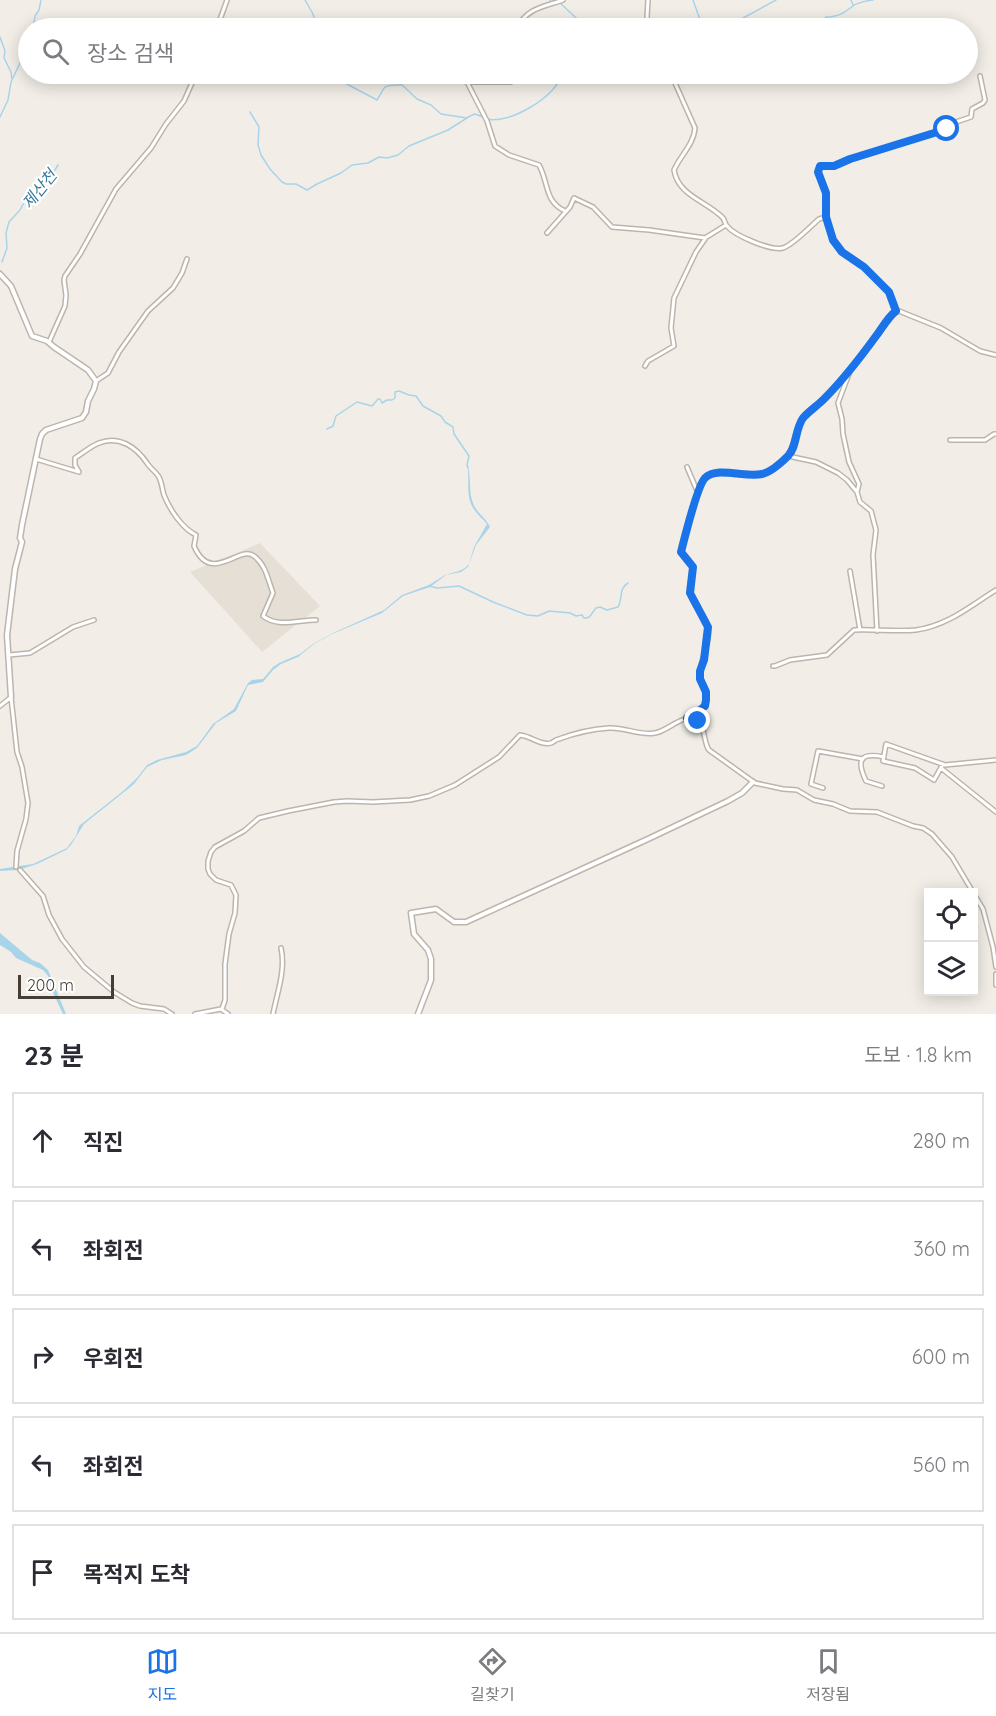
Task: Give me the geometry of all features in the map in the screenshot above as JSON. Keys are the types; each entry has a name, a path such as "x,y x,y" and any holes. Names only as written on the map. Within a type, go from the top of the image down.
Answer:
{"street":[{"path":"221,18 227,0"},
{"path":"524,18 534,10 563,0"},
{"path":"647,18 648,0"},
{"path":"896,311 889,292 864,267 846,255 830,235 826,217 826,197 818,172 819,167 838,165 850,159 943,130 971,117 972,109 985,100 980,76"},
{"path":"49,342 65,306 64,276 80,254 116,189 151,148 184,101 192,84"},
{"path":"468,84 487,121 495,146 509,156 540,165 551,199 565,211"},
{"path":"676,84 695,130 691,142 675,167 675,174 682,189 723,218 726,225 741,236 776,249 786,247 819,219 826,217"},
{"path":"547,233 570,207 574,198 593,207 612,227 705,238"},
{"path":"645,366 648,361 674,346 671,328 674,298 705,238 726,225"},
{"path":"16,867 17,851 28,803 17,752 7,635 15,569 22,542 20,538 22,525 40,439 44,432 83,417 96,381 108,373 114,360 148,311 174,288 187,259"},
{"path":"0,274 11,286 30,333 36,338 49,342 88,370 96,381"},
{"path":"896,311 941,328 980,351 996,355"},
{"path":"222,1009 225,1000 225,964 229,934 235,913 236,895 231,885 216,880 210,874 208,861 214,847 244,831 259,818 334,802 410,800 429,796 455,785 499,757 520,735 550,743 588,731 610,728 651,734 660,732 687,718 705,706 706,692 700,679 700,671 704,660 708,627 690,593 693,567 681,552 700,485 712,473 763,474 778,465 792,450 802,419 850,371 886,321 896,311"},
{"path":"850,371 838,403 849,462 859,484 857,492"},
{"path":"950,440 985,440 996,434"},
{"path":"36,459 80,472 75,465 75,458 95,444 110,440 131,446 140,452 157,474 164,494 175,514 196,535 194,546 203,560 213,563 224,562 248,553 254,555 260,562 273,592 262,616 272,622 283,623 316,620"},
{"path":"788,456 812,461 833,470 847,480 857,492 860,502 871,511 876,530 873,555 877,631"},
{"path":"687,467 698,493"},
{"path":"850,571 860,630"},
{"path":"773,666 790,660 827,655 851,633 860,630 914,630 931,627 958,615 996,590"},
{"path":"9,656 30,653 73,627 94,620"},
{"path":"0,706 11,697"},
{"path":"687,718 700,723 705,744 709,750 753,782 797,790 814,800 850,810 877,812 923,828 932,834 952,857 983,909 996,967"},
{"path":"942,766 934,780 915,768 883,760 886,744 942,766 996,812"},
{"path":"824,788 811,784 818,751 863,759"},
{"path":"882,786 866,781 861,767 863,759 869,754 884,757"},
{"path":"942,766 996,760"},
{"path":"418,1014 431,980 431,959 428,950 414,934 411,927 411,913 436,909 454,922 466,922 648,840 740,795 753,782"},
{"path":"20,870 43,896 49,915 62,939 84,967 114,992 132,1003 164,1009 172,1014"},
{"path":"273,1014 282,976 281,948"},
{"path":"996,974 996,985"},
{"path":"195,1014 222,1009"},
{"path":"222,1009 228,1014"}],"shaded area":[{"path":"260,543 320,606 262,652 190,572"}],"water":[{"path":"467,464 473,503 490,527 476,545 468,567 461,572 446,575 430,587 403,596 382,613 332,634 314,644 298,657 281,664 263,682 248,685 236,711 216,723 197,748 186,755 162,760 147,767 134,784 84,824 71,845 66,850 37,864 18,870 0,871 0,869 33,864 67,848 76,836 79,826 122,792 147,765 197,746 213,724 234,709 248,683 252,680 263,679 279,663 300,654 313,644 333,633 384,610 402,595 429,585 445,575 465,568 469,564 474,547 487,524 471,504"},
{"path":"0,933 32,960 48,970 66,1014 63,1014 54,995 48,976 43,970 16,958 0,945"}],"waterway":[{"path":"35,18 41,0"},
{"path":"305,0 314,18"},
{"path":"693,0 699,18"},
{"path":"743,18 776,0"},
{"path":"851,0 853,5"},
{"path":"825,18 844,13 857,4 873,0"},
{"path":"554,4 560,3 576,18"},
{"path":"0,37 5,51 4,58 12,79"},
{"path":"0,117 18,67"},
{"path":"347,84 377,100 385,87 401,85"},
{"path":"401,84 417,99 431,105 441,114 467,118"},
{"path":"487,119 507,118 531,107 556,84"},
{"path":"250,112 259,127 258,145 261,155 270,169 282,182 296,184 307,190 352,165 368,163 379,157 387,158 398,155 409,146 448,130 470,116 475,114 483,117"},
{"name":"제산천","path":"2,262 7,248 6,233 9,222 26,199 37,191 58,165"},
{"path":"327,429 333,426 336,416 357,402 372,406 378,399 382,403 392,400 395,398 395,392 399,391 416,396 423,406 441,416 453,427 454,434 469,456 468,468"},
{"path":"429,586 437,588 459,586 527,615 538,616 549,611 582,615 586,618 596,608 607,610 618,607 623,588 628,583"}],"route":[{"path":"698,721 687,718 705,706 706,692 700,679 700,671 704,660 708,627 690,593 693,567 681,552 700,485 712,473 756,475 766,473 778,465 791,452 802,419 850,371 886,321 896,311 889,292 864,267 842,252 830,235 826,217 826,193 818,172 819,168 841,164 850,159 947,129"}]}
